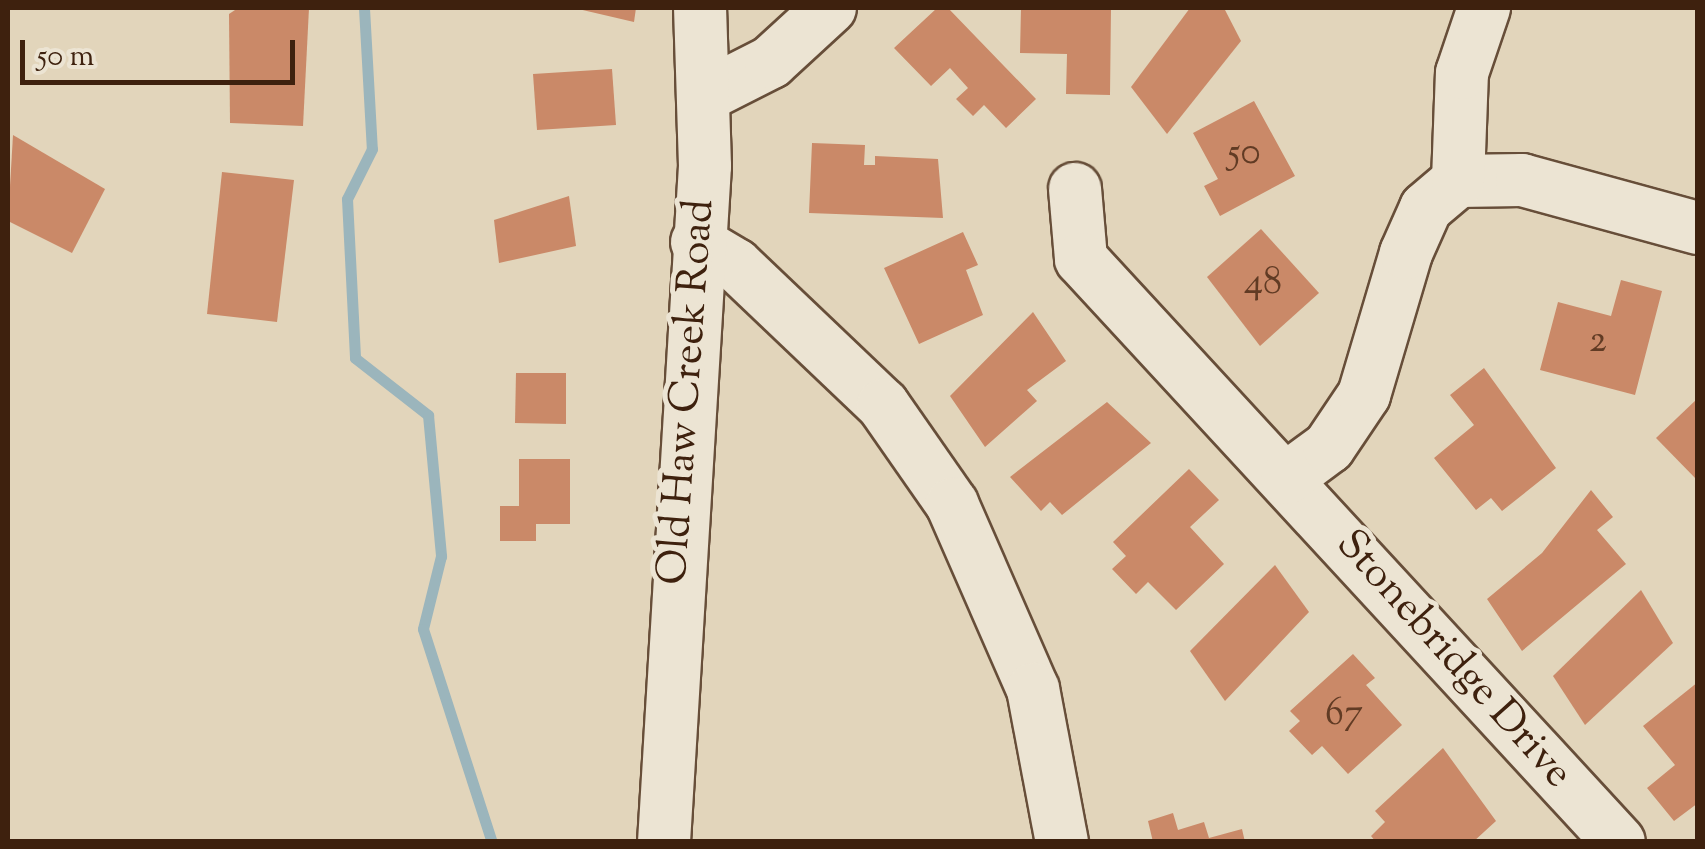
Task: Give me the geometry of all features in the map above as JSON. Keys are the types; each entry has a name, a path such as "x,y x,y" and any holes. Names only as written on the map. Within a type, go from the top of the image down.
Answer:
{"street":[{"name":"Old Haw Creek Road","path":"664,842 706,96 700,8"},
{"path":"706,96 770,62 830,8"},
{"path":"1458,180 1462,72 1484,8"},
{"path":"1287,478 1329,447 1364,395 1406,253 1426,208 1458,180 1522,180 1698,228"},
{"name":"Stonebridge Drive","path":"1076,188 1081,260 1287,478 1619,842"},
{"path":"697,242 736,265 883,406 942,487 1026,670 1062,842"}],"building":[{"path":"238,8 309,8 303,126 230,123 229,14"},
{"path":"574,8 636,8 634,22"},
{"path":"937,8 948,8 1036,99 1006,128 984,105 973,116 956,99 968,88 950,68 931,86 894,48"},
{"path":"1021,8 1111,8 1110,95 1066,94 1067,54 1020,53"},
{"path":"1190,8 1224,8 1241,41 1167,134 1131,87"},
{"path":"612,69 616,125 537,130 533,74"},
{"path":"1254,101 1295,176 1220,216 1204,186 1218,179 1193,133"},
{"path":"13,135 105,189 72,253 8,221"},
{"path":"812,143 865,145 864,165 875,165 875,156 938,159 943,218 809,213"},
{"path":"222,172 294,180 277,322 207,314"},
{"path":"569,196 576,246 499,263 494,220"},
{"path":"1261,229 1319,293 1260,346 1207,277"},
{"path":"963,232 978,265 966,270 983,315 919,344 884,268"},
{"path":"1621,280 1662,291 1635,395 1540,370 1558,302 1611,316"},
{"path":"1033,312 1066,361 1027,390 1037,401 985,447 950,396"},
{"path":"1484,368 1556,468 1502,511 1491,498 1476,510 1434,458 1474,425 1450,395"},
{"path":"516,373 566,373 566,424 515,423"},
{"path":"1698,398 1698,481 1656,438"},
{"path":"1107,402 1151,443 1062,515 1050,502 1041,511 1010,477"},
{"path":"519,459 570,459 570,524 536,524 536,541 500,541 500,506 519,506"},
{"path":"1189,469 1219,500 1190,527 1224,564 1176,610 1148,582 1136,594 1112,569 1126,556 1113,542"},
{"path":"1591,490 1613,517 1597,530 1626,564 1522,651 1487,599 1542,553"},
{"path":"1275,565 1309,612 1225,701 1190,651"},
{"path":"1641,590 1673,643 1585,725 1553,676"},
{"path":"1353,654 1375,678 1366,685 1402,725 1348,774 1322,746 1312,755 1289,731 1300,721 1290,711"},
{"path":"1698,682 1698,803 1674,821 1647,788 1675,765 1643,726"},
{"path":"1443,748 1496,821 1473,842 1376,842 1371,836 1385,822 1375,811"},
{"path":"1173,813 1178,830 1204,822 1209,838 1242,829 1245,842 1153,842 1148,821"}],"waterway":[{"path":"364,8 372,149 347,199 355,358 428,415 441,556 423,629 492,842"}]}
